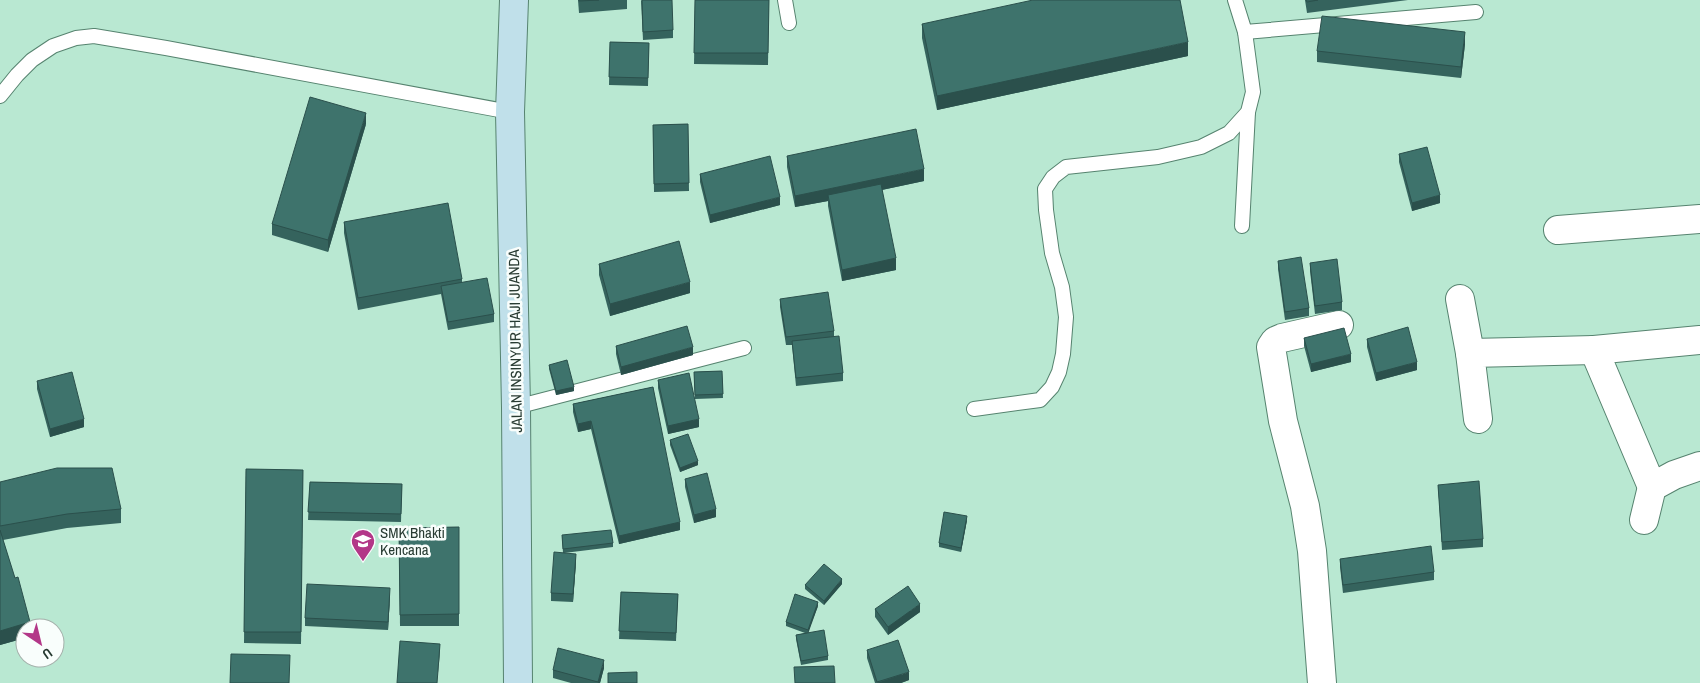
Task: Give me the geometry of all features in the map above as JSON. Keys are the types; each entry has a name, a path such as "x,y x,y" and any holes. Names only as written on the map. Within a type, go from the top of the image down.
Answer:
{"main road":[{"name":"JALAN INSINYUR HAJI JUANDA","path":"514,0 510,112 516,407 518,683"}],"street":[{"path":"1558,230 1700,218"},
{"path":"1460,299 1470,353 1478,419"},
{"path":"1322,683 1313,560 1306,506 1283,422 1271,347 1275,341 1282,338 1339,325"},
{"path":"1470,353 1594,350 1700,340"},
{"path":"1594,350 1652,487 1644,520"},
{"path":"1652,487 1674,475 1700,466"}],"lane":[{"path":"785,0 789,23"},
{"path":"1236,0 1245,32 1253,92 1248,112 1242,226"},
{"path":"1245,32 1476,12"},
{"path":"0,96 16,75 32,60 53,46 76,38 94,36 510,112"},
{"path":"974,409 1040,400 1052,387 1059,372 1063,354 1066,317 1062,287 1052,253 1046,210 1045,189 1053,177 1066,167 1158,157 1200,147 1229,133 1248,112"},
{"path":"516,407 744,348"}],"building":[{"path":"642,0 672,0 673,30 643,32"},
{"path":"695,0 769,0 768,53 694,53"},
{"path":"1033,0 1180,0 1188,42 937,96 922,24"},
{"path":"1322,16 1465,32 1461,67 1317,51"},
{"path":"610,42 649,43 648,78 609,77"},
{"path":"310,97 366,113 328,240 272,224"},
{"path":"688,124 689,183 654,184 653,125"},
{"path":"916,129 924,169 795,196 787,156"},
{"path":"1427,147 1440,195 1412,203 1399,154"},
{"path":"770,156 780,197 710,215 700,174"},
{"path":"881,184 896,258 842,270 828,195"},
{"path":"448,203 462,279 358,298 344,222"},
{"path":"679,241 690,282 610,304 599,264"},
{"path":"1301,257 1309,308 1285,312 1278,261"},
{"path":"1337,259 1342,302 1315,306 1310,263"},
{"path":"487,278 494,314 448,322 441,286"},
{"path":"828,292 834,331 786,337 780,299"},
{"path":"687,326 693,347 621,367 616,346"},
{"path":"1408,327 1417,362 1376,373 1367,339"},
{"path":"1344,328 1351,354 1311,364 1304,338"},
{"path":"839,336 843,373 796,378 792,341"},
{"path":"567,360 574,387 556,391 549,365"},
{"path":"722,371 723,394 695,395 694,372"},
{"path":"72,372 84,419 50,429 37,381"},
{"path":"689,373 699,419 668,426 658,380"},
{"path":"653,387 680,522 619,536 591,421 578,424 573,404"},
{"path":"688,434 698,461 680,468 670,440"},
{"path":"57,468 112,468 121,509 67,514 0,526 0,482"},
{"path":"246,469 303,470 301,632 244,632"},
{"path":"707,473 716,509 694,515 685,479"},
{"path":"1479,481 1483,539 1442,542 1438,485"},
{"path":"310,482 402,484 401,514 308,512"},
{"path":"944,512 967,516 961,548 939,543"},
{"path":"459,527 459,614 400,615 399,528"},
{"path":"0,530 15,578 18,577 29,618 15,618 15,626 0,631"},
{"path":"611,530 613,543 563,549 562,535"},
{"path":"1431,546 1434,572 1343,585 1340,559"},
{"path":"554,552 576,554 573,594 551,593"},
{"path":"824,564 842,579 824,601 805,585"},
{"path":"307,584 390,588 388,622 305,618"},
{"path":"908,586 920,604 888,627 875,609"},
{"path":"621,592 678,594 676,633 619,631"},
{"path":"795,594 818,602 808,630 786,622"},
{"path":"824,630 828,656 801,661 796,635"},
{"path":"898,640 909,672 877,682 867,650"},
{"path":"400,641 440,644 437,683 397,683"},
{"path":"558,648 604,660 598,682 553,670"},
{"path":"231,654 290,655 289,683 230,683"},
{"path":"834,666 835,683 795,683 794,667"},
{"path":"637,672 637,683 608,683 608,673"}],"place":[{"name":"SMK Bhakti Kencana","path":"363,562"}]}
